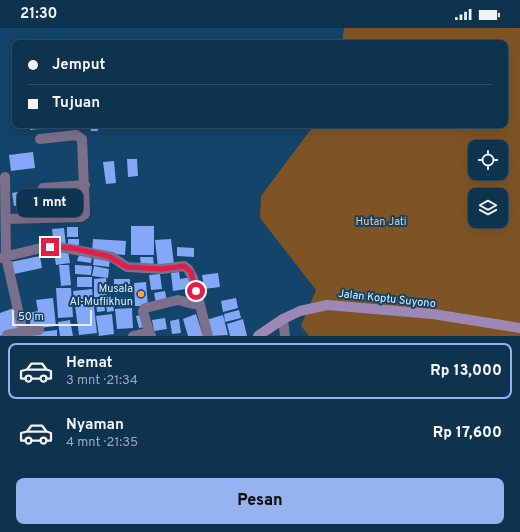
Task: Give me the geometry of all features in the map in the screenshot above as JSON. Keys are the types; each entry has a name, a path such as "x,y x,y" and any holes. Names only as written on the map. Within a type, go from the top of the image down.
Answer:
{"main road":[{"name":"Jalan Koptu Suyono","path":"258,336 283,319 313,307 342,305 433,314 520,328"}],"street":[{"path":"6,219 83,216 86,212 82,142 80,137 76,135 40,139"},
{"path":"5,177 6,219 3,257 23,332"},
{"path":"43,188 85,185"},
{"path":"3,257 41,248 60,247 112,256 127,267 162,269 184,266 188,269 193,278 208,336"},
{"path":"134,336 150,334 143,311 145,308 178,300 199,304"},
{"path":"283,319 285,336"},
{"path":"7,335 39,330"}],"green space":[{"name":"Hutan Jati","path":"344,28 520,28 520,336 309,336 301,326 316,290 260,218 261,196 312,128 508,128 508,40 342,40"}],"building":[{"path":"30,128 48,128 30,130"},
{"path":"90,128 98,128 98,131 91,131"},
{"path":"33,152 35,168 11,171 9,155"},
{"path":"127,159 137,159 138,176 128,177"},
{"path":"114,161 116,183 106,184 103,162"},
{"path":"38,188 41,201 14,206 12,193"},
{"path":"64,189 67,208 57,210 54,191"},
{"path":"131,226 154,226 154,255 131,255"},
{"path":"67,227 78,227 78,237 67,237"},
{"path":"64,228 66,246 54,247 52,229"},
{"path":"68,239 79,239 79,245 68,245"},
{"path":"93,239 126,241 125,255 92,252"},
{"path":"171,239 174,265 158,267 155,240"},
{"path":"177,247 194,248 194,257 177,256"},
{"path":"68,251 70,263 56,265 54,253"},
{"path":"79,255 92,257 91,263 77,261"},
{"path":"40,256 42,268 14,274 11,262"},
{"path":"94,257 110,259 109,267 93,265"},
{"path":"140,257 153,257 154,266 141,266"},
{"path":"59,265 69,265 71,285 61,286"},
{"path":"75,265 92,266 91,275 75,274"},
{"path":"94,266 109,269 108,278 92,276"},
{"path":"179,272 180,279 191,277 192,288 173,291 171,273"},
{"path":"218,273 220,287 204,289 202,275"},
{"path":"160,274 162,289 151,290 149,275"},
{"path":"77,277 92,277 92,287 77,287"},
{"path":"106,278 107,289 95,290 107,290 106,298 94,298 94,279"},
{"path":"114,279 130,279 130,289 114,288"},
{"name":"Musala Al-Muflikhun","path":"146,282 148,306 135,306 134,283"},
{"path":"56,288 71,288 73,317 58,318"},
{"path":"92,289 97,333 79,335 73,291"},
{"path":"165,291 167,301 156,303 154,293"},
{"path":"129,297 130,306 115,307 114,298"},
{"path":"53,298 56,326 31,329 29,313 38,311 36,300"},
{"path":"236,298 238,308 223,312 221,301"},
{"path":"104,300 105,311 97,312 96,301"},
{"path":"106,302 113,302 114,311 107,312"},
{"path":"14,308 19,329 0,336 0,313"},
{"path":"132,308 133,328 117,329 115,309"},
{"path":"239,310 241,318 225,322 224,314"},
{"path":"112,314 114,334 99,336 96,316"},
{"path":"143,314 145,327 139,328 136,316"},
{"path":"196,314 203,336 188,336 183,319"},
{"path":"223,315 228,335 210,336 206,320"},
{"path":"165,318 167,329 154,331 152,320"},
{"path":"179,319 181,333 172,334 170,321"},
{"path":"243,319 247,336 230,336 227,324"},
{"path":"70,320 73,336 60,336 58,322"},
{"path":"57,330 57,336 32,336 31,333"}],"place":[{"name":"Musala Al-Muflikhun","path":"141,294"}],"route":[{"path":"50,247 72,248 90,253 112,256 123,266 127,267 162,269 184,266 191,272 196,291"}]}
